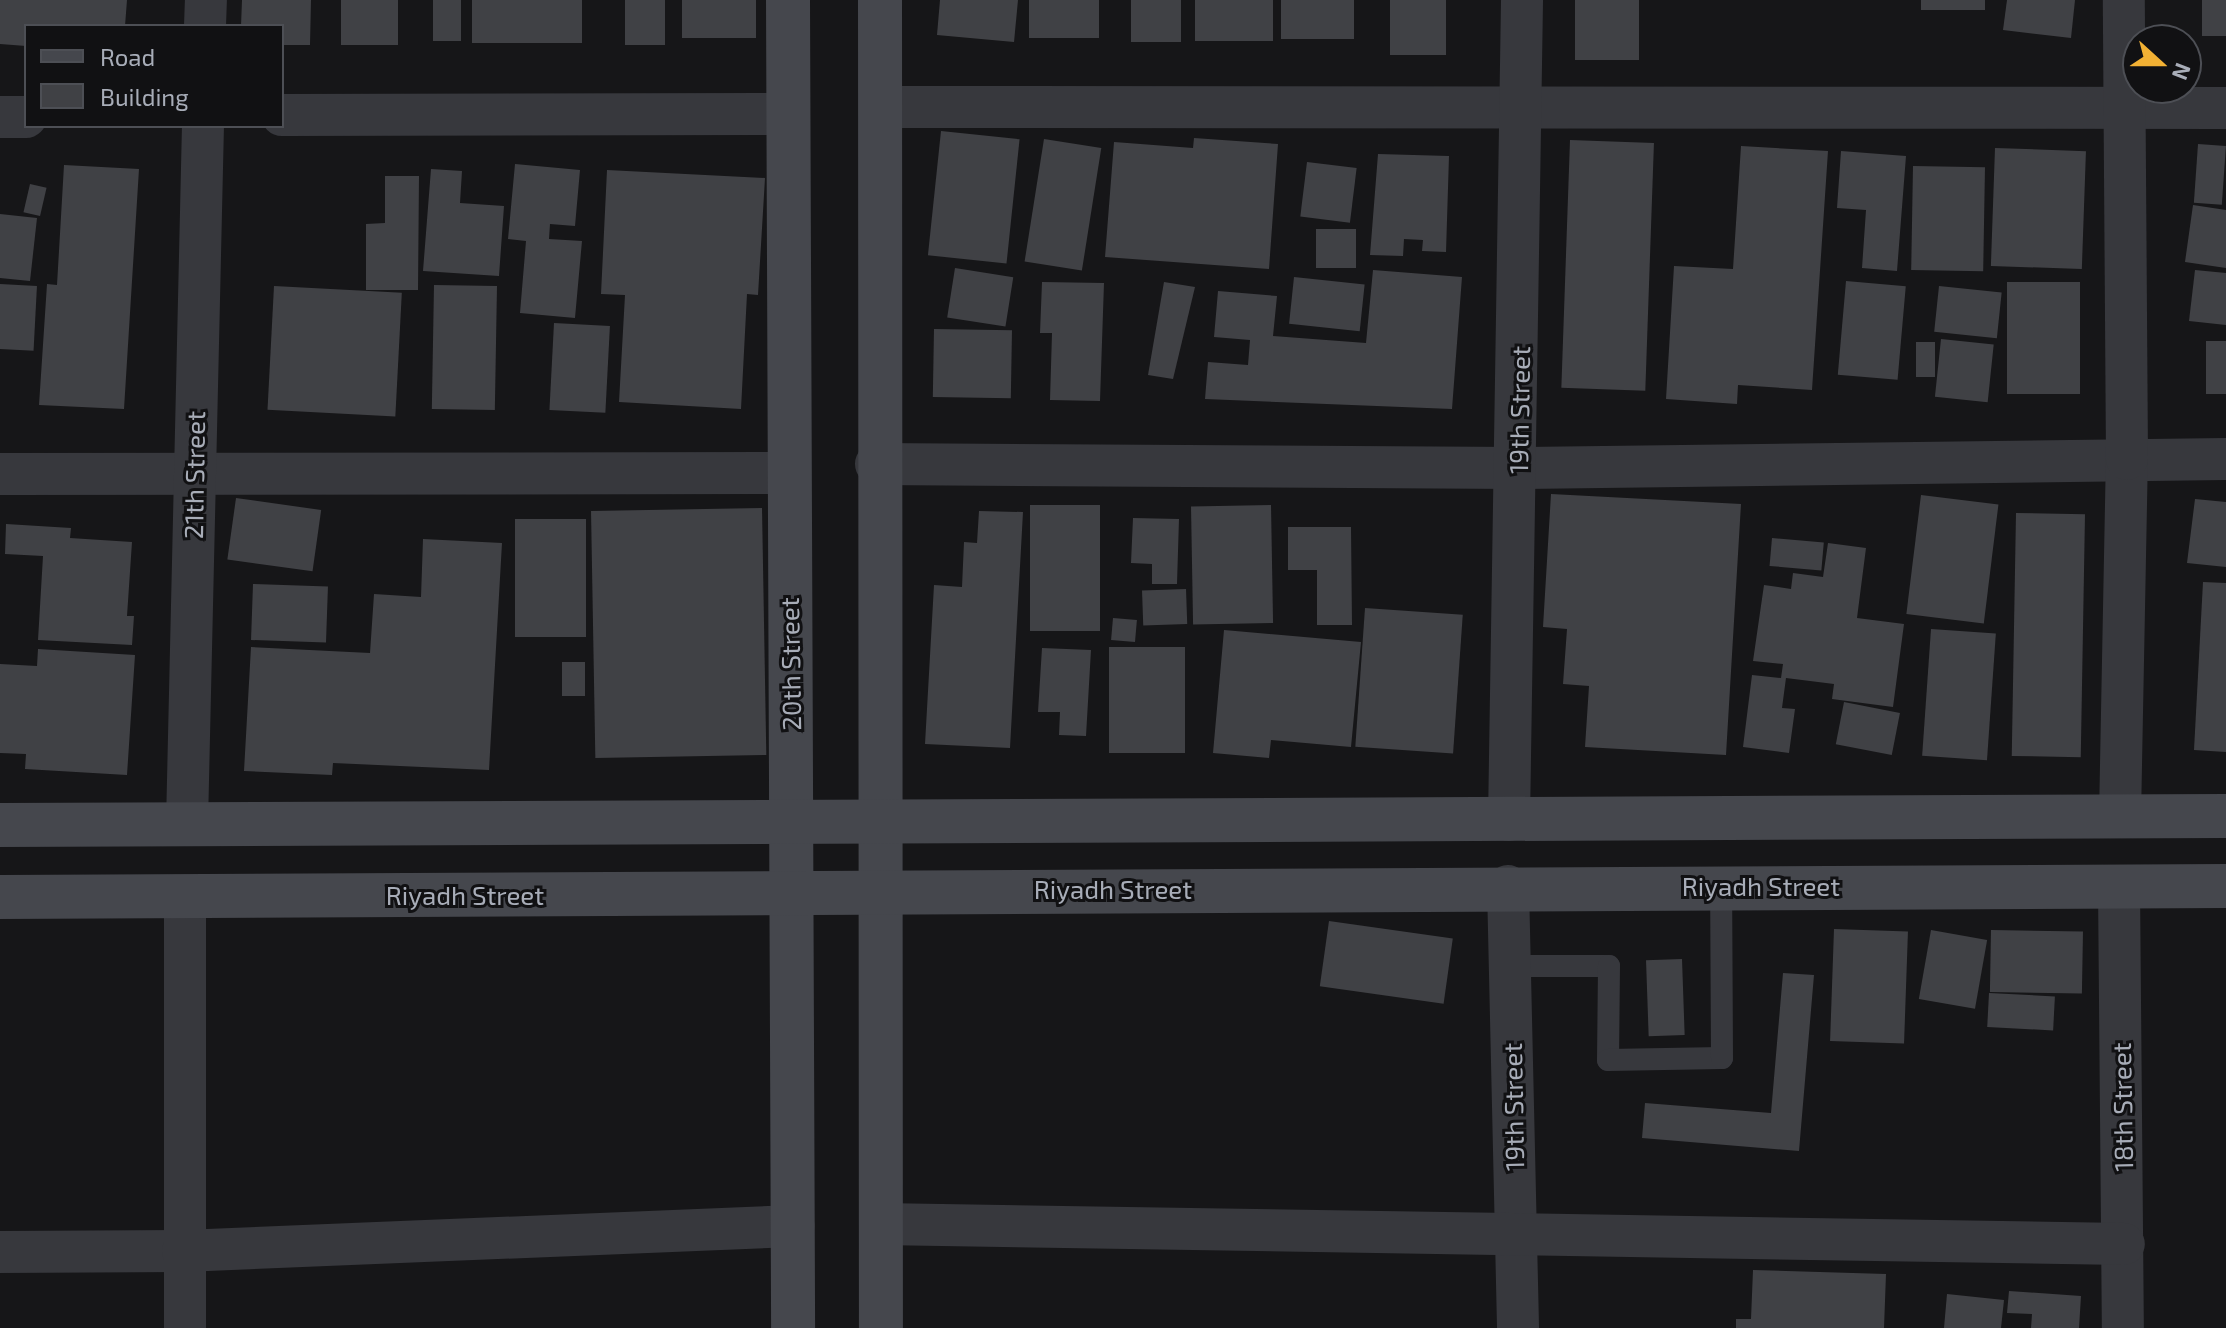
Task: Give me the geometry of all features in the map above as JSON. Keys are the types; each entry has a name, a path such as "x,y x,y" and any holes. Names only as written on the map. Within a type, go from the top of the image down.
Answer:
{"main road":[{"name":"20th Street","path":"788,0 787,473 793,895 793,1328"},
{"path":"880,0 876,464 881,1328"},
{"path":"0,825 2226,816"},
{"name":"Riyadh Street","path":"0,897 793,895 878,891 1508,886 2226,886"}],"street":[{"path":"205,24 206,0"},
{"name":"19th Street","path":"1509,820 1518,468 1522,0"},
{"path":"2120,817 2127,459 2124,0"},
{"path":"880,107 2226,108"},
{"path":"284,115 788,114"},
{"path":"0,117 24,117"},
{"name":"21th Street","path":"187,824 203,128"},
{"path":"876,464 1518,468 2226,459"},
{"path":"0,474 787,473"},
{"name":"19th Street","path":"1508,886 1518,1328"},
{"name":"18th Street","path":"2119,886 2123,1328"},
{"path":"185,896 185,1328"},
{"path":"880,1224 2124,1244"},
{"path":"0,1252 183,1251 793,1226"}],"lane":[{"path":"1511,966 1609,966 1608,1060 1722,1058 1721,886"}],"building":[{"path":"0,0 127,0 125,24 24,24 24,46 0,44"},
{"path":"242,0 311,0 310,45 284,45 284,24 241,24"},
{"path":"341,0 398,0 398,45 341,45"},
{"path":"433,0 461,0 461,41 433,41"},
{"path":"472,0 582,0 582,43 472,43"},
{"path":"625,0 665,0 665,45 625,45"},
{"path":"682,0 756,0 756,38 682,38"},
{"path":"940,0 1018,0 1014,42 937,35"},
{"path":"1029,0 1099,0 1099,38 1029,38"},
{"path":"1131,0 1181,0 1181,42 1131,42"},
{"path":"1195,0 1273,0 1273,41 1195,41"},
{"path":"1281,0 1354,0 1354,39 1281,39"},
{"path":"1390,0 1446,0 1446,55 1390,55"},
{"path":"1575,0 1639,0 1639,60 1575,60"},
{"path":"1921,0 1985,0 1985,10 1921,10"},
{"path":"2007,0 2075,0 2071,38 2003,30"},
{"path":"2202,0 2226,0 2226,36 2202,36"},
{"path":"941,131 1020,139 1007,264 928,255"},
{"path":"1194,138 1278,144 1269,269 1105,257 1114,142 1193,148"},
{"path":"1044,139 1101,148 1082,271 1025,261"},
{"path":"1570,140 1654,143 1645,391 1561,388"},
{"path":"2198,144 2226,146 2222,205 2194,203"},
{"path":"1741,146 1828,151 1812,390 1738,385 1737,404 1666,399 1674,266 1733,269"},
{"path":"1995,148 2086,151 2082,269 1991,266"},
{"path":"1841,151 1906,156 1897,271 1862,268 1866,210 1837,208"},
{"path":"1378,154 1449,156 1446,252 1422,251 1423,240 1404,239 1403,256 1370,255"},
{"path":"1307,162 1357,168 1350,223 1300,217"},
{"path":"515,164 580,170 575,226 550,224 549,239 582,241 575,318 520,313 526,241 508,239"},
{"path":"64,165 139,169 124,409 39,405 47,284 57,285"},
{"path":"1913,166 1985,167 1983,271 1911,270"},
{"path":"431,169 462,171 460,203 504,206 499,276 423,271"},
{"path":"607,170 765,178 758,295 747,294 741,409 619,402 625,295 601,294"},
{"path":"385,176 419,176 418,290 366,290 366,224 385,223"},
{"path":"30,184 47,188 40,216 23,212"},
{"path":"2193,205 2226,210 2226,268 2185,262"},
{"path":"0,214 37,218 30,281 0,278"},
{"path":"1316,229 1356,229 1356,268 1316,268"},
{"path":"955,268 1013,277 1005,327 947,317"},
{"path":"1373,270 1462,277 1452,409 1205,399 1208,362 1248,365 1250,340 1214,337 1218,291 1277,296 1273,336 1366,343"},
{"path":"2195,270 2226,273 2226,325 2189,321"},
{"path":"1294,277 1365,284 1360,331 1289,324"},
{"path":"1846,281 1906,286 1898,380 1838,375"},
{"path":"1042,282 1104,283 1100,401 1050,400 1052,333 1040,333"},
{"path":"1164,282 1195,287 1173,379 1148,375"},
{"path":"2007,282 2080,282 2080,394 2007,394"},
{"path":"0,284 37,286 34,351 0,349"},
{"path":"434,285 497,286 495,410 432,409"},
{"path":"274,286 402,293 395,417 268,410"},
{"path":"1939,286 2002,293 1997,338 1934,332"},
{"path":"554,323 610,326 605,413 549,410"},
{"path":"934,329 1012,330 1011,398 933,397"},
{"path":"1941,339 1994,345 1988,402 1935,397"},
{"path":"2206,341 2226,341 2226,394 2206,394"},
{"path":"1916,342 1935,342 1935,377 1916,377"},
{"path":"1551,494 1741,504 1726,755 1585,747 1589,686 1563,684 1567,629 1543,627"},
{"path":"1921,495 1998,505 1984,624 1906,614"},
{"path":"236,498 321,510 313,571 227,559"},
{"path":"2195,499 2226,502 2226,567 2187,563"},
{"path":"1030,505 1100,505 1100,631 1030,631"},
{"path":"1271,505 1273,623 1193,624 1191,506"},
{"path":"762,508 766,755 595,758 591,511"},
{"path":"979,511 1023,512 1010,748 925,744 934,585 962,587 964,542 977,543"},
{"path":"2016,513 2085,514 2081,757 2012,756"},
{"path":"1133,518 1179,519 1177,584 1152,584 1152,564 1131,563"},
{"path":"515,519 586,519 586,637 515,637"},
{"path":"6,524 71,528 70,538 132,542 127,616 134,616 132,645 38,640 43,556 5,554"},
{"path":"1288,527 1351,527 1352,625 1317,625 1317,570 1288,570"},
{"path":"1772,538 1824,543 1821,570 1770,566"},
{"path":"423,539 502,543 489,770 333,763 332,775 244,771 251,647 370,653 374,594 421,597"},
{"path":"1828,543 1866,548 1857,618 1904,624 1893,707 1832,699 1834,684 1786,678 1782,708 1795,709 1789,753 1743,747 1752,675 1781,678 1783,664 1753,661 1764,585 1791,589 1793,573 1823,577"},
{"path":"2203,582 2226,583 2226,752 2194,750"},
{"path":"253,584 328,587 326,643 251,640"},
{"path":"1186,589 1187,624 1143,626 1142,591"},
{"path":"1365,608 1463,615 1453,753 1355,747"},
{"path":"1113,618 1137,620 1135,642 1111,640"},
{"path":"1931,629 1996,634 1987,760 1922,756"},
{"path":"1224,630 1361,642 1351,747 1271,740 1269,758 1213,753"},
{"path":"1109,647 1185,647 1185,753 1109,753"},
{"path":"1042,648 1091,650 1086,736 1059,735 1060,712 1038,712"},
{"path":"38,649 135,655 127,775 25,769 26,754 0,753 0,664 37,666"},
{"path":"562,662 585,662 585,696 562,696"},
{"path":"1844,702 1900,713 1892,755 1836,744"},
{"path":"1329,921 1453,938 1444,1004 1320,986"},
{"path":"1834,929 1908,932 1904,1044 1830,1041"},
{"path":"1931,930 1987,940 1975,1009 1919,999"},
{"path":"1991,930 2083,932 2082,994 1990,992"},
{"path":"1682,959 1685,1035 1649,1036 1646,960"},
{"path":"1783,973 1814,975 1799,1151 1642,1138 1645,1103 1771,1113"},
{"path":"1989,993 2055,996 2053,1030 1987,1027"},
{"path":"1753,1270 1886,1274 1884,1328 1736,1328 1736,1319 1751,1319"},
{"path":"2009,1291 2081,1296 2079,1328 2031,1328 2032,1314 2007,1313"},
{"path":"1947,1294 2004,1300 2001,1328 1944,1328"}]}
